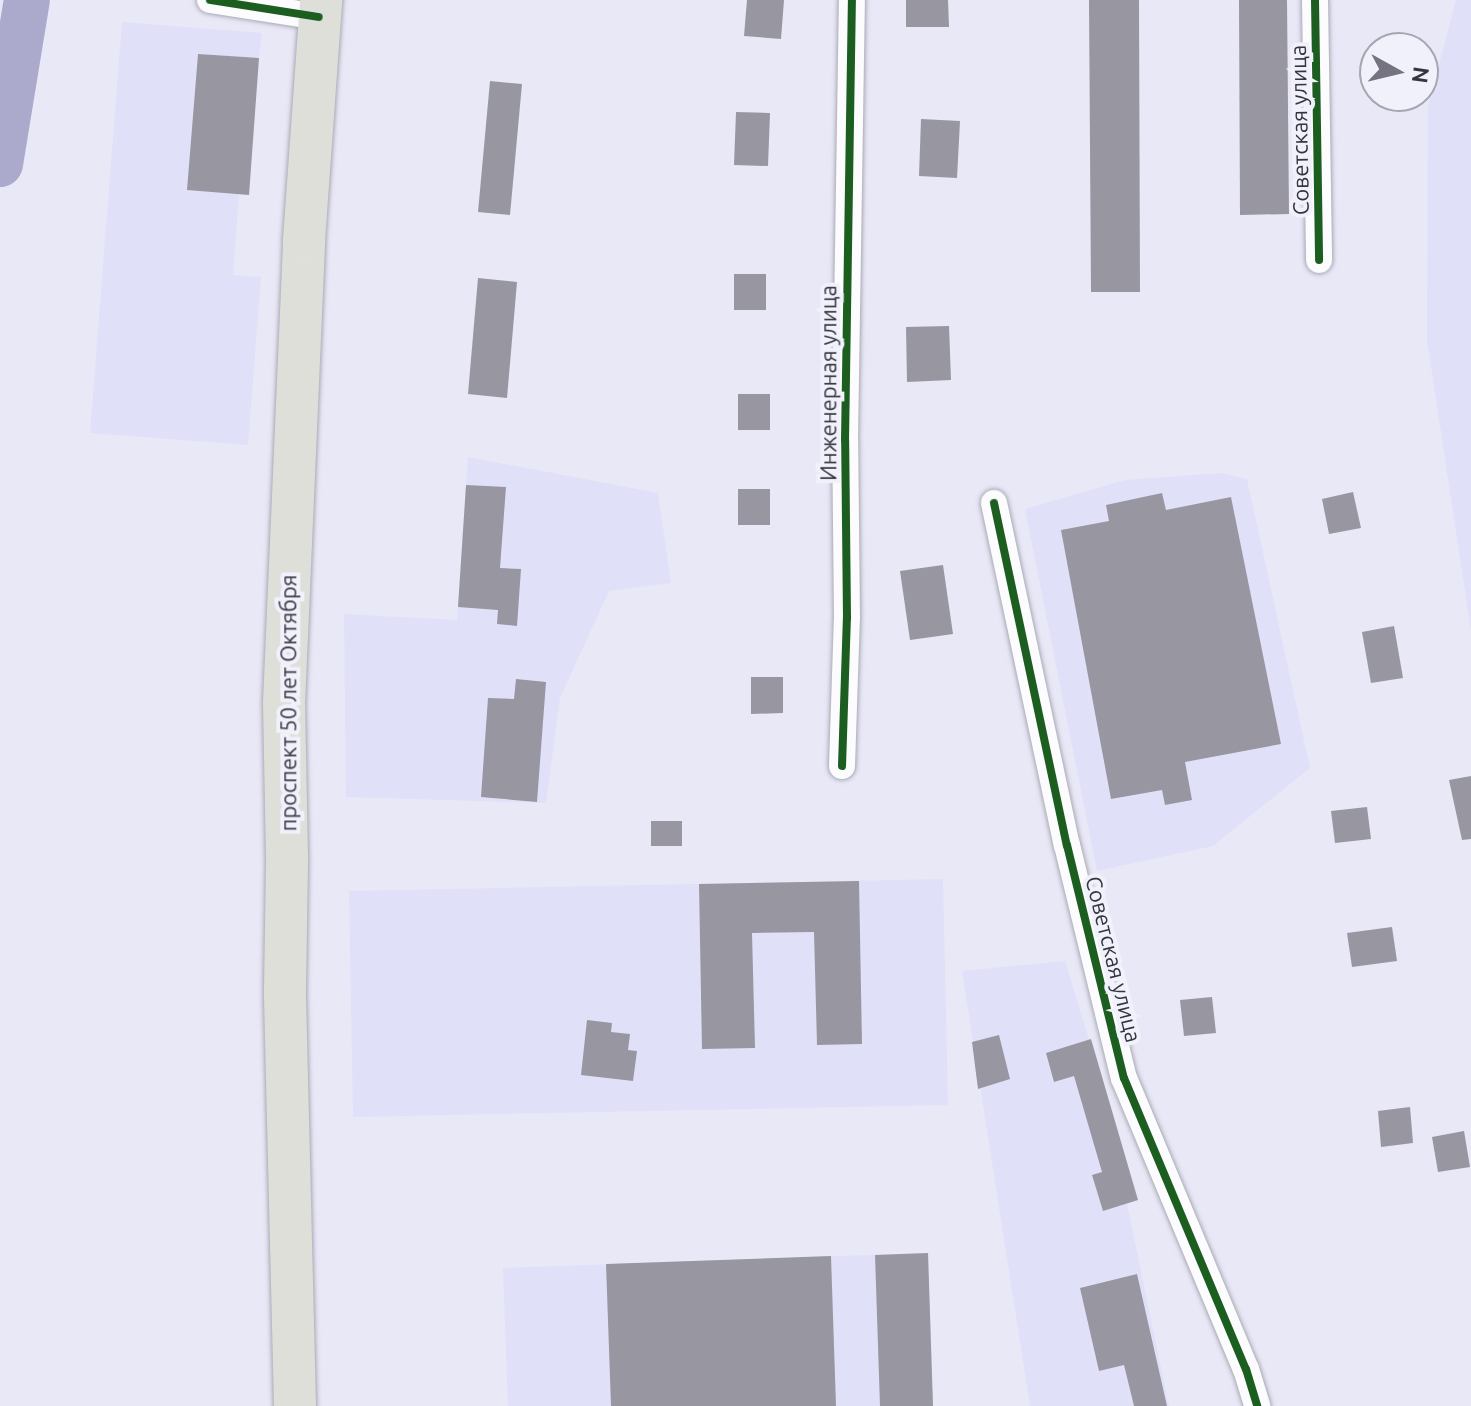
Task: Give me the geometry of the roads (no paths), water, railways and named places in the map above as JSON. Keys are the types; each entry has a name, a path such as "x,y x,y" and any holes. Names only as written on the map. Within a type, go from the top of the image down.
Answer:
{"main road":[{"name":"проспект 50 лет Октября","path":"295,1406 285,990 284,703 304,254 320,8"}],"street":[{"path":"210,0 320,8"},
{"name":"Инженерная улица","path":"842,766 847,618 845,409 852,0"},
{"name":"Советская улица","path":"1315,0 1319,260"},
{"name":"Советская улица","path":"994,503 1067,845 1124,1078 1246,1369 1257,1406"}],"waterway":[{"path":"0,164 27,0"}]}
